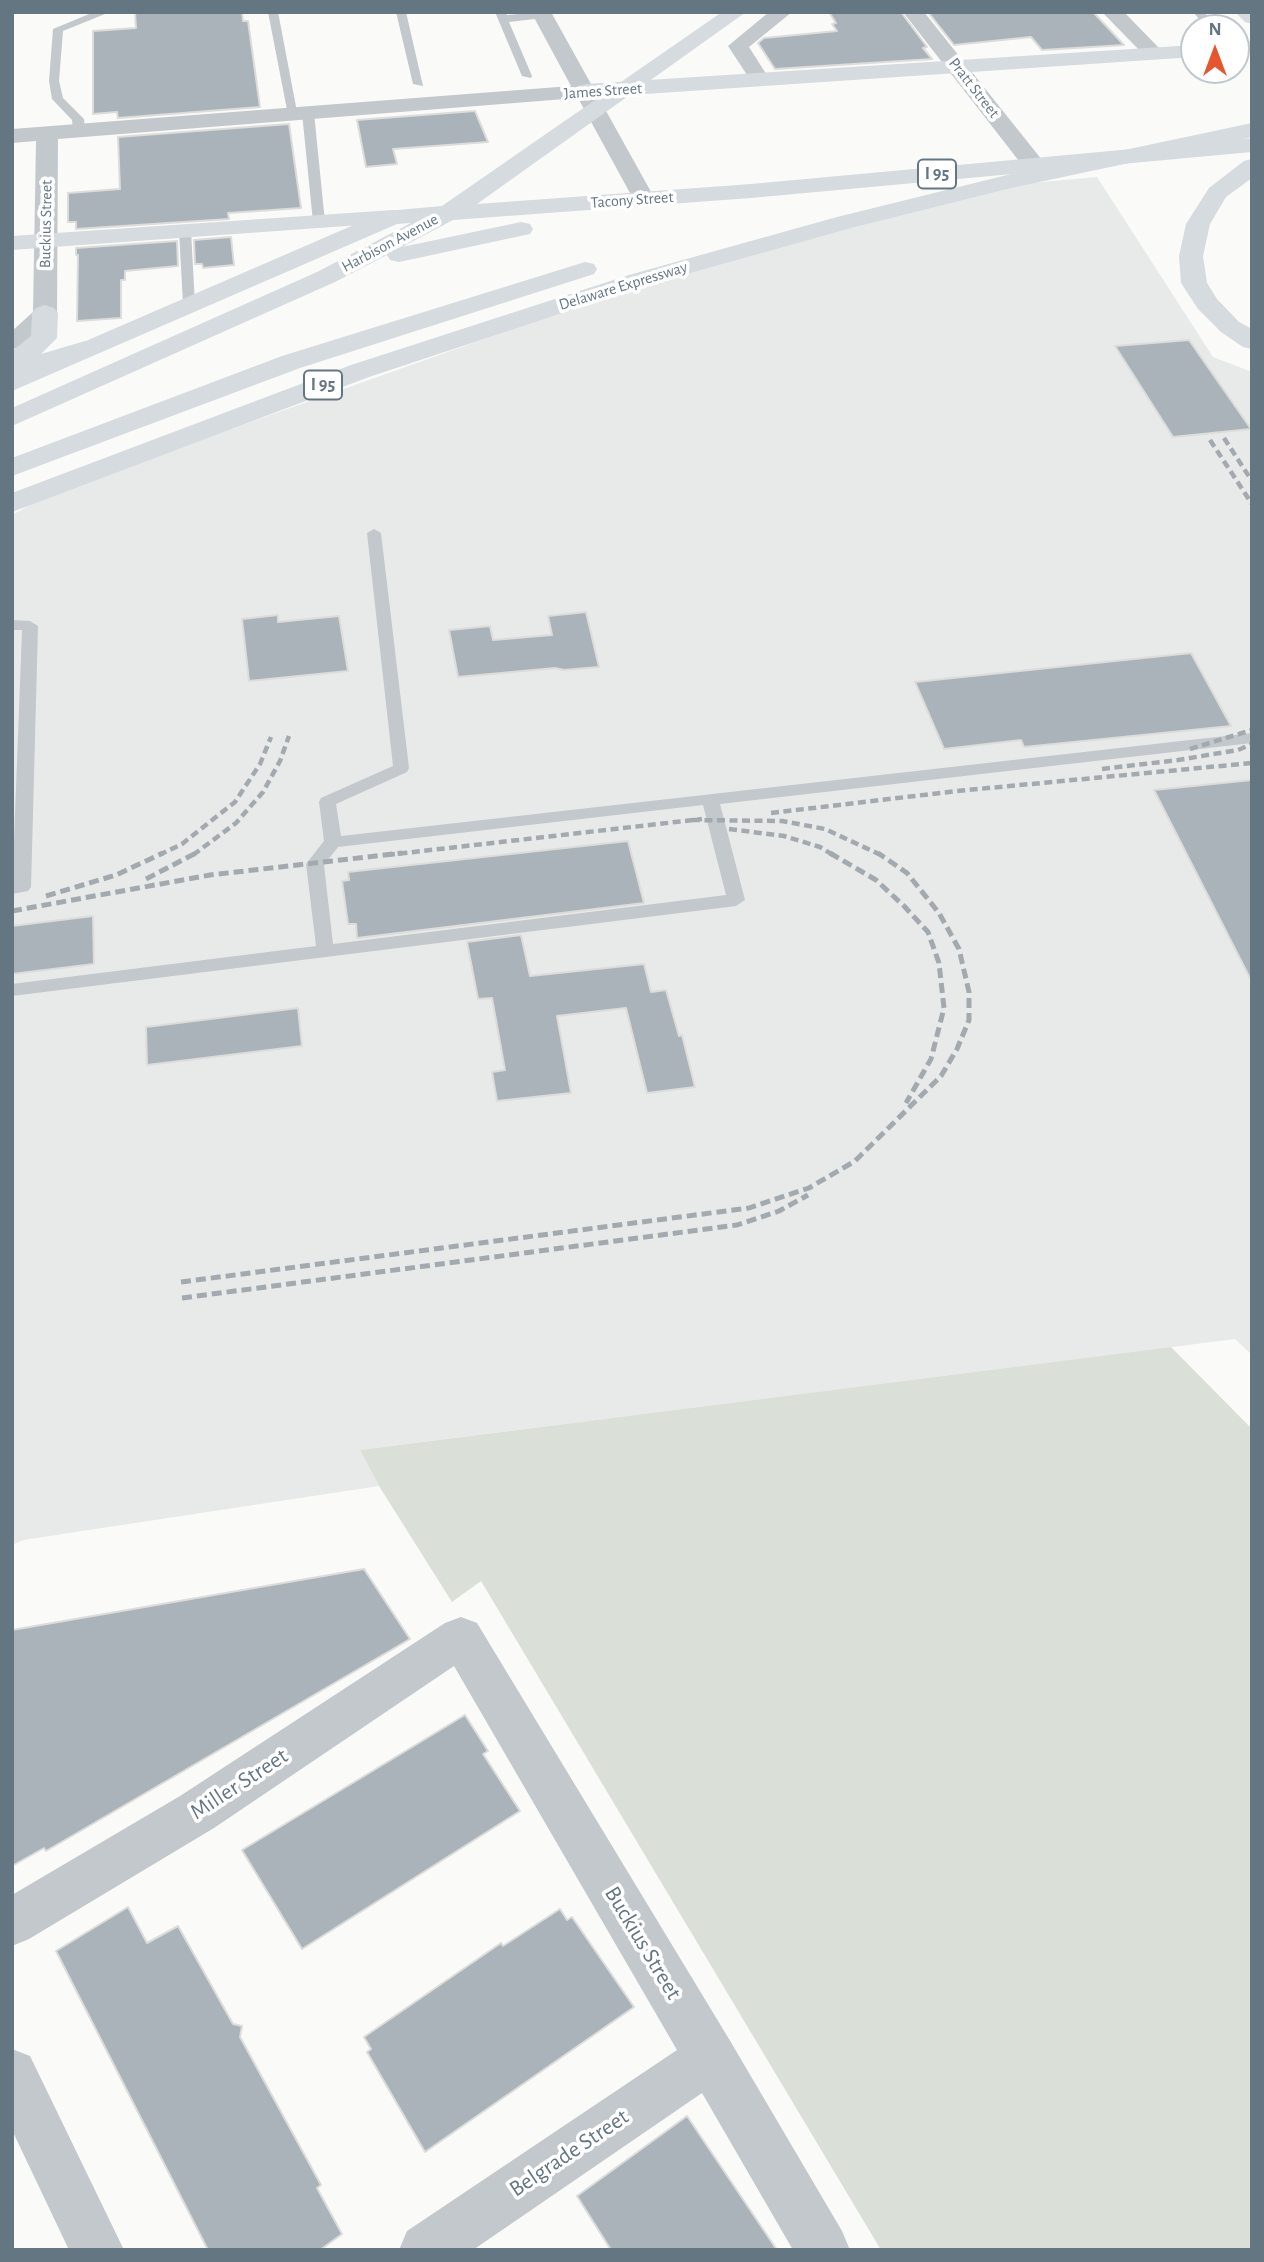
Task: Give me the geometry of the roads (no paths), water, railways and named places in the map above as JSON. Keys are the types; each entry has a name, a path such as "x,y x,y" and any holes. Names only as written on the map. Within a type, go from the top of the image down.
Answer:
{"main road":[{"name":"Harbison Avenue","path":"12,418 326,276 448,213 591,100 736,12"},
{"path":"1245,12 1252,19"},
{"name":"James Street","path":"622,79 760,80 1180,52"},
{"name":"Harbison Avenue","path":"550,115 591,100"},
{"path":"1173,124 1252,110"},
{"name":"Delaware Expressway","path":"12,503 347,376 638,280 846,222 1011,181 1252,130"},
{"name":"I 95","path":"797,210 890,185 1122,134"},
{"name":"Tacony Street","path":"12,243 751,191 1252,145"},
{"path":"1245,171 1217,193 1198,224 1191,256 1194,283 1207,304 1230,327 1252,341"},
{"path":"326,276 394,256 473,238 751,191"},
{"name":"Harbison Avenue","path":"12,383 393,217 431,192"},
{"name":"Delaware Expressway","path":"12,468 291,362 403,324 614,261"},
{"path":"12,360 24,356 44,338 45,313"},
{"path":"12,372 85,349"}],"street":[{"path":"760,80 738,46 782,12"},
{"name":"Pratt Street","path":"913,12 1034,165"},
{"path":"1112,12 1153,53"},
{"path":"542,14 644,199"},
{"name":"James Street","path":"12,136 301,114 591,100"},
{"name":"Buckius Street","path":"45,313 47,134"},
{"path":"12,342 31,329 45,313"},
{"name":"Buckius Street","path":"461,1637 823,2250"},
{"name":"Miller Street","path":"12,1922 197,1812 461,1637"},
{"name":"Belgrade Street","path":"426,2250 711,2057"},
{"path":"12,2074 97,2250"}],"lane":[{"path":"79,131 78,119 58,99 54,81 58,29 105,12"},
{"path":"273,12 301,114 319,222"},
{"path":"401,12 419,85"},
{"path":"527,76 501,15 542,14"},
{"path":"185,231 189,304"},
{"path":"333,842 327,802 401,768 374,533"},
{"path":"12,625 30,626 28,701 19,768 18,831 22,887 12,888"},
{"path":"12,711 28,701"},
{"path":"325,951 315,864 333,842 1252,738"},
{"path":"12,990 736,900 710,799"}],"railway":[{"path":"1224,438 1252,481"},
{"path":"1210,440 1252,504"},
{"path":"1190,749 1252,730"},
{"path":"195,854 236,823 263,792 280,761 289,736"},
{"path":"159,855 182,844 235,802 260,764 271,737"},
{"path":"1102,769 1178,760 1238,750 1252,744"},
{"path":"771,813 957,791 1252,763"},
{"path":"693,820 702,819"},
{"path":"387,855 693,820"},
{"path":"693,820 782,821 825,829 881,855"},
{"path":"729,829 784,836 820,847 833,855"},
{"path":"46,896 116,875 163,853"},
{"path":"12,911 210,875 402,853"},
{"path":"830,853 876,880 904,906 928,932 939,963 944,1008 931,1059 906,1103"},
{"path":"146,879 195,854"},
{"path":"181,1282 749,1208 809,1188 855,1161 941,1076 957,1049 969,1020 969,992 959,949 939,913 907,873 881,855"},
{"path":"182,1298 737,1225 779,1211 808,1195"}]}
